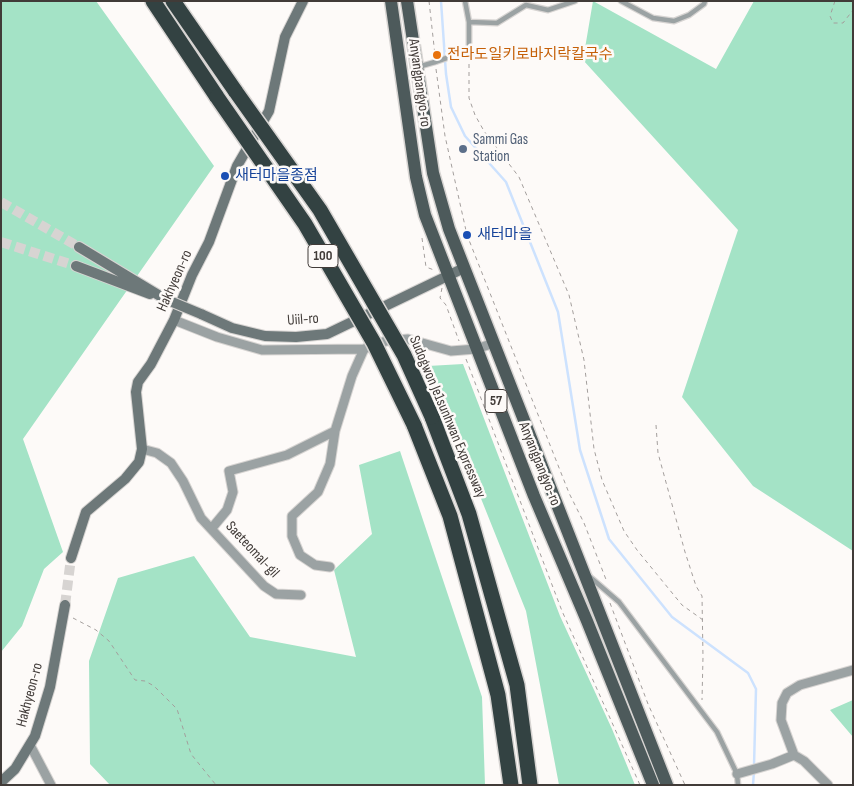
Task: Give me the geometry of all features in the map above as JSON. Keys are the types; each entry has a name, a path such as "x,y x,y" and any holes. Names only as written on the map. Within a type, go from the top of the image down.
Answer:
{"highway":[{"name":"100","path":"153,1 305,224 374,343 414,425 450,516 498,695 510,785"},
{"name":"Sudogwon Je1sunhwan Expressway","path":"173,1 320,210 404,355 432,417 469,514 517,685 530,785"}],"main road":[{"name":"Anyangpangyo-ro","path":"390,1 416,177 425,215 534,496 654,785"},
{"name":"Anyangpangyo-ro","path":"407,1 433,173 449,229 667,785"}],"street":[{"name":"Hakhyeon-ro","path":"71,558 86,512 136,469 142,450 136,392 138,382 151,364 174,320 192,275 209,242 237,166 268,111 285,37 303,1"},
{"name":"Uiil-ro","path":"79,247 165,299"},
{"name":"Uiil-ro","path":"76,266 165,299 232,328 265,336 296,337 327,334 464,268"},
{"path":"174,320 216,337 262,350 364,349 386,341 408,339 451,351 476,348 494,342"},
{"path":"330,567 315,565 300,555 292,536 292,516 318,492 330,464 334,431 352,376 364,349"},
{"name":"Saeteomal-gil","path":"212,528 227,510 233,492 229,471 287,455 334,431"},
{"name":"Saeteomal-gil","path":"142,450 157,453 170,463 183,481 201,518 264,586 276,594 301,595"},
{"name":"Hakhyeon-ro","path":"1,782 15,769 35,736 50,687 64,610"},
{"path":"828,785 804,761 794,755 781,720 782,703 787,693 800,685 853,670"},
{"path":"30,745 51,785"},
{"path":"740,773 772,764 794,755"}],"lane":[{"path":"417,67 466,51 469,22 465,1"},
{"path":"469,22 497,23 526,5 548,10 575,1"},
{"path":"621,1 653,18 674,21 689,15 704,4 705,1"},
{"path":"584,571 619,602 717,732 740,773 738,785"}],"path":[{"path":"430,1 445,136 467,235 569,493 606,580 610,605 648,704 685,785"},
{"path":"834,1 830,16 833,22 843,23 853,10"},
{"path":"466,51 469,98 475,115 484,131 496,143 519,177 569,295 582,351 594,449 602,480 624,531 637,550 682,605 703,620"},
{"path":"656,425 658,453 684,552 696,586 702,596 704,657 700,709"},
{"path":"64,610 96,630 109,641 135,680 144,680 154,686 177,708 191,754 216,785"}],"green space":[{"path":"1,1 96,1 214,166 23,439 63,552 44,569 22,626 1,652"},
{"path":"593,1 716,69 754,1 853,1 853,551 753,486 682,397 738,230 583,60"},
{"path":"463,364 560,616 612,729 635,785 559,785 526,611 428,366"},
{"path":"400,451 482,697 485,785 110,785 90,764 89,661 118,578 194,556 250,637 356,657 334,570 372,534 359,465"},
{"path":"853,700 853,737 830,710"}],"waterway":[{"path":"441,1 446,74 451,107 465,136 506,182 558,312 580,450 609,539 672,617 748,673 756,689 754,766"},
{"path":"753,785 754,771"}],"tunnel":[{"path":"1,202 79,247"},
{"path":"1,242 76,266"},
{"path":"65,605 71,558"}],"place":[{"name":"전라도일키로바지락칼국수","path":"437,55"},
{"name":"Sammi Gas Station","path":"463,149"},
{"name":"새터마을종점","path":"225,176"},
{"name":"새터마을","path":"467,235"}]}
